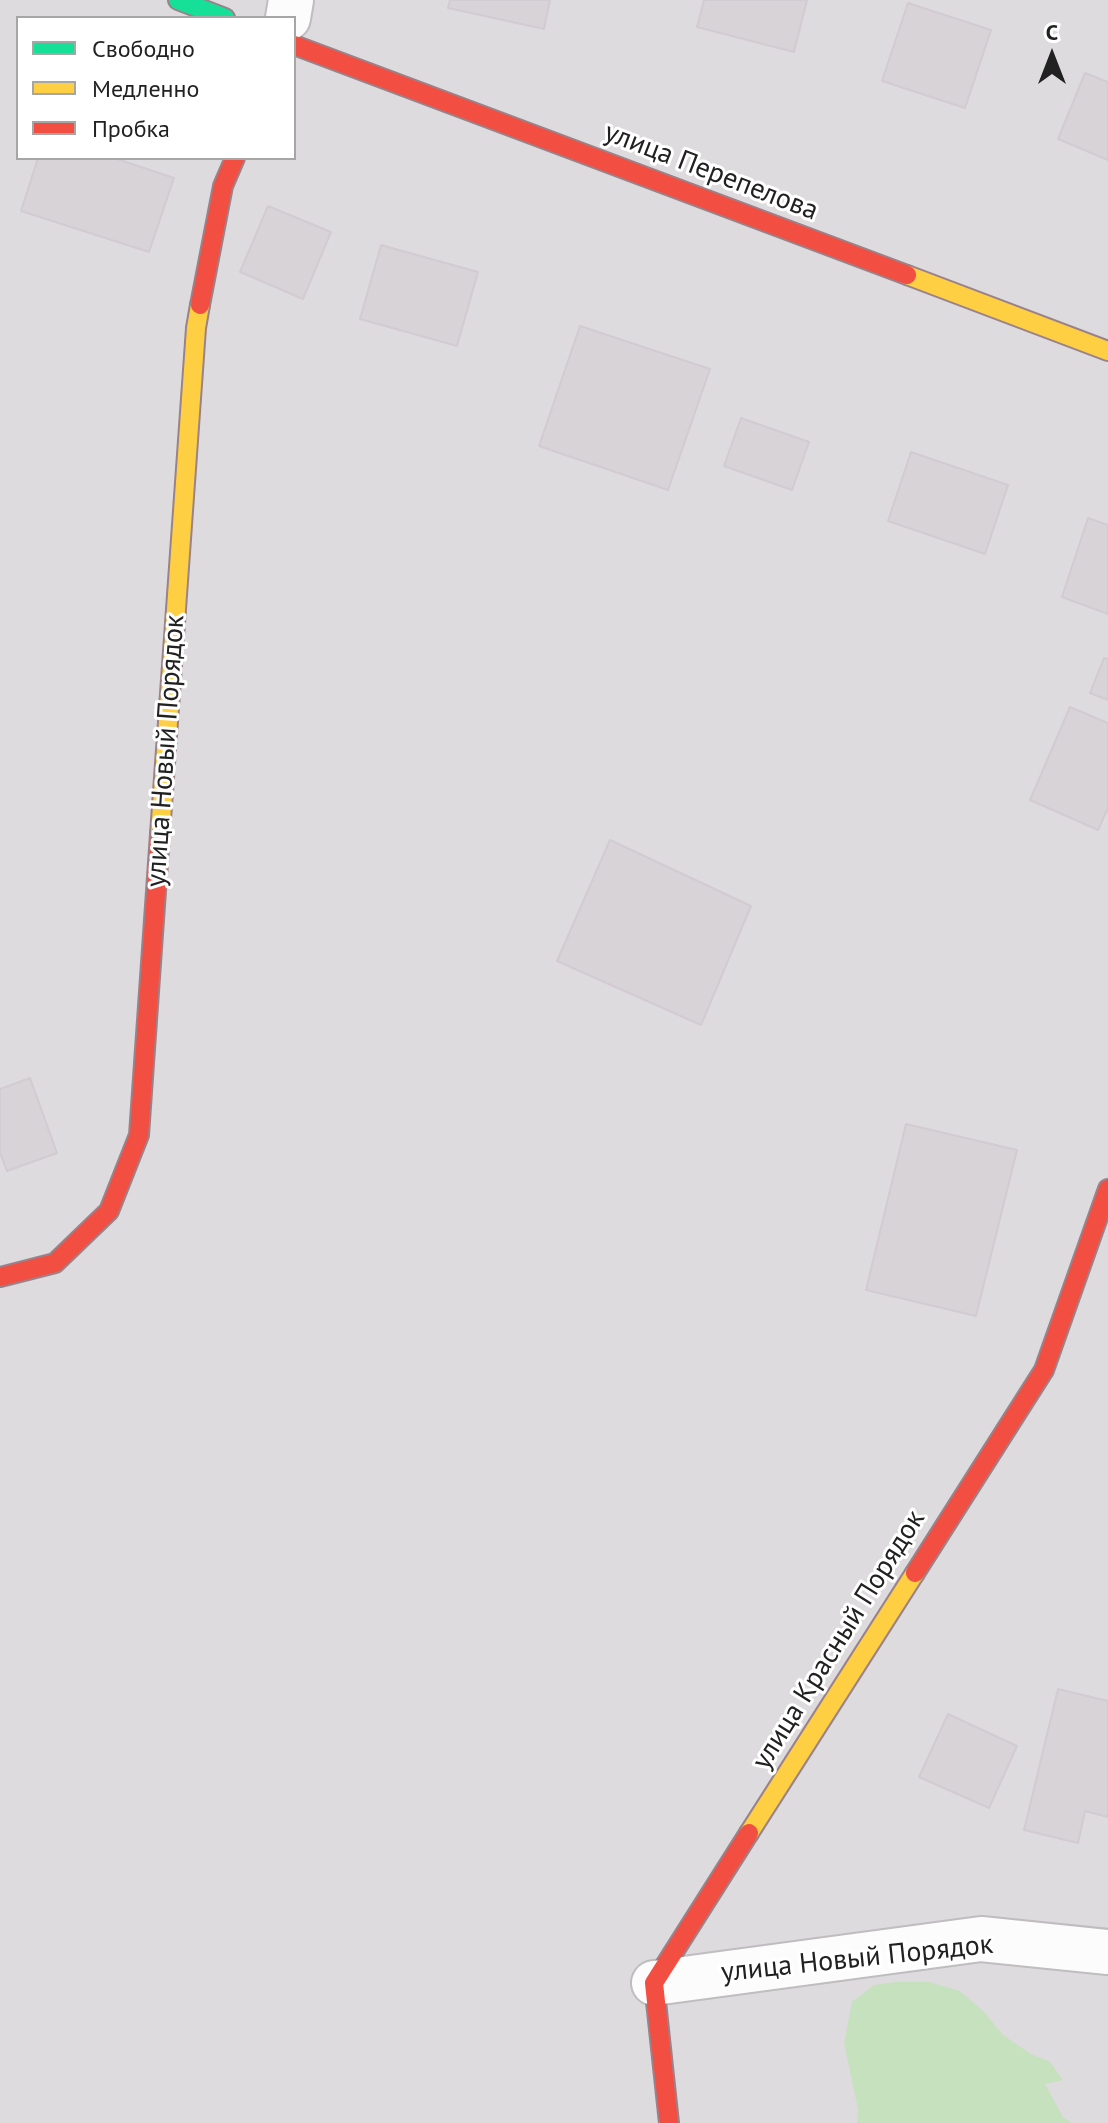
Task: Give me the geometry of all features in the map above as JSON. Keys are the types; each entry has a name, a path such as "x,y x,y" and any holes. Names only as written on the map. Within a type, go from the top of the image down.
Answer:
{"street":[{"path":"178,0 220,16"},
{"name":"улица Перепелова","path":"296,46 1108,351"},
{"name":"улица Новый Порядок","path":"0,1277 55,1263 109,1211 139,1135 196,328 223,186 234,160"},
{"name":"улица Красный Порядок","path":"654,1983 1044,1370 1108,1189"},
{"name":"улица Новый Порядок","path":"654,1983 981,1939 1108,1952"},
{"path":"654,1983 669,2123"}],"shaded area":[{"path":"0,0 1108,0 1108,2123 0,2123"},
{"path":"929,1982 960,1991 984,2012 1003,2035 1031,2054 1050,2062 1063,2080 1045,2084 1063,2117 1072,2123 857,2123 858,2109 844,2043 852,2002 874,1985"}],"building":[{"path":"450,0 550,0 544,29 448,8"},
{"path":"704,0 807,0 794,52 697,27"},
{"path":"908,3 991,30 965,108 882,81"},
{"path":"1085,73 1108,82 1108,160 1058,139"},
{"path":"37,160 120,160 174,178 149,252 21,211"},
{"path":"268,206 331,232 303,299 240,272"},
{"path":"381,245 478,272 457,346 360,319"},
{"path":"580,326 710,369 668,490 539,446"},
{"path":"741,418 809,442 792,490 724,466"},
{"path":"911,452 1008,485 985,554 888,521"},
{"path":"1088,518 1108,525 1108,614 1062,597"},
{"path":"1104,658 1108,659 1108,700 1090,693"},
{"path":"1070,707 1108,723 1108,808 1098,830 1030,800"},
{"path":"610,840 751,906 701,1025 557,961"},
{"path":"30,1078 57,1153 7,1171 0,1153 0,1089"},
{"path":"906,1124 1017,1150 976,1316 866,1290"},
{"path":"1058,1689 1108,1701 1108,1817 1085,1811 1078,1843 1024,1830"},
{"path":"948,1714 1017,1746 989,1808 919,1777"}],"traffic: fast":[{"path":"178,0 220,16"}],"traffic: slow":[{"path":"907,275 1108,351"},
{"path":"160,834 200,305"},
{"path":"749,1833 915,1573"}],"traffic: jam":[{"path":"296,46 907,275"},
{"path":"200,305 223,186 234,160"},
{"path":"0,1277 55,1263 109,1211 139,1135 160,834"},
{"path":"915,1573 1044,1370 1108,1189"},
{"path":"669,2123 654,1983 749,1833"}]}
